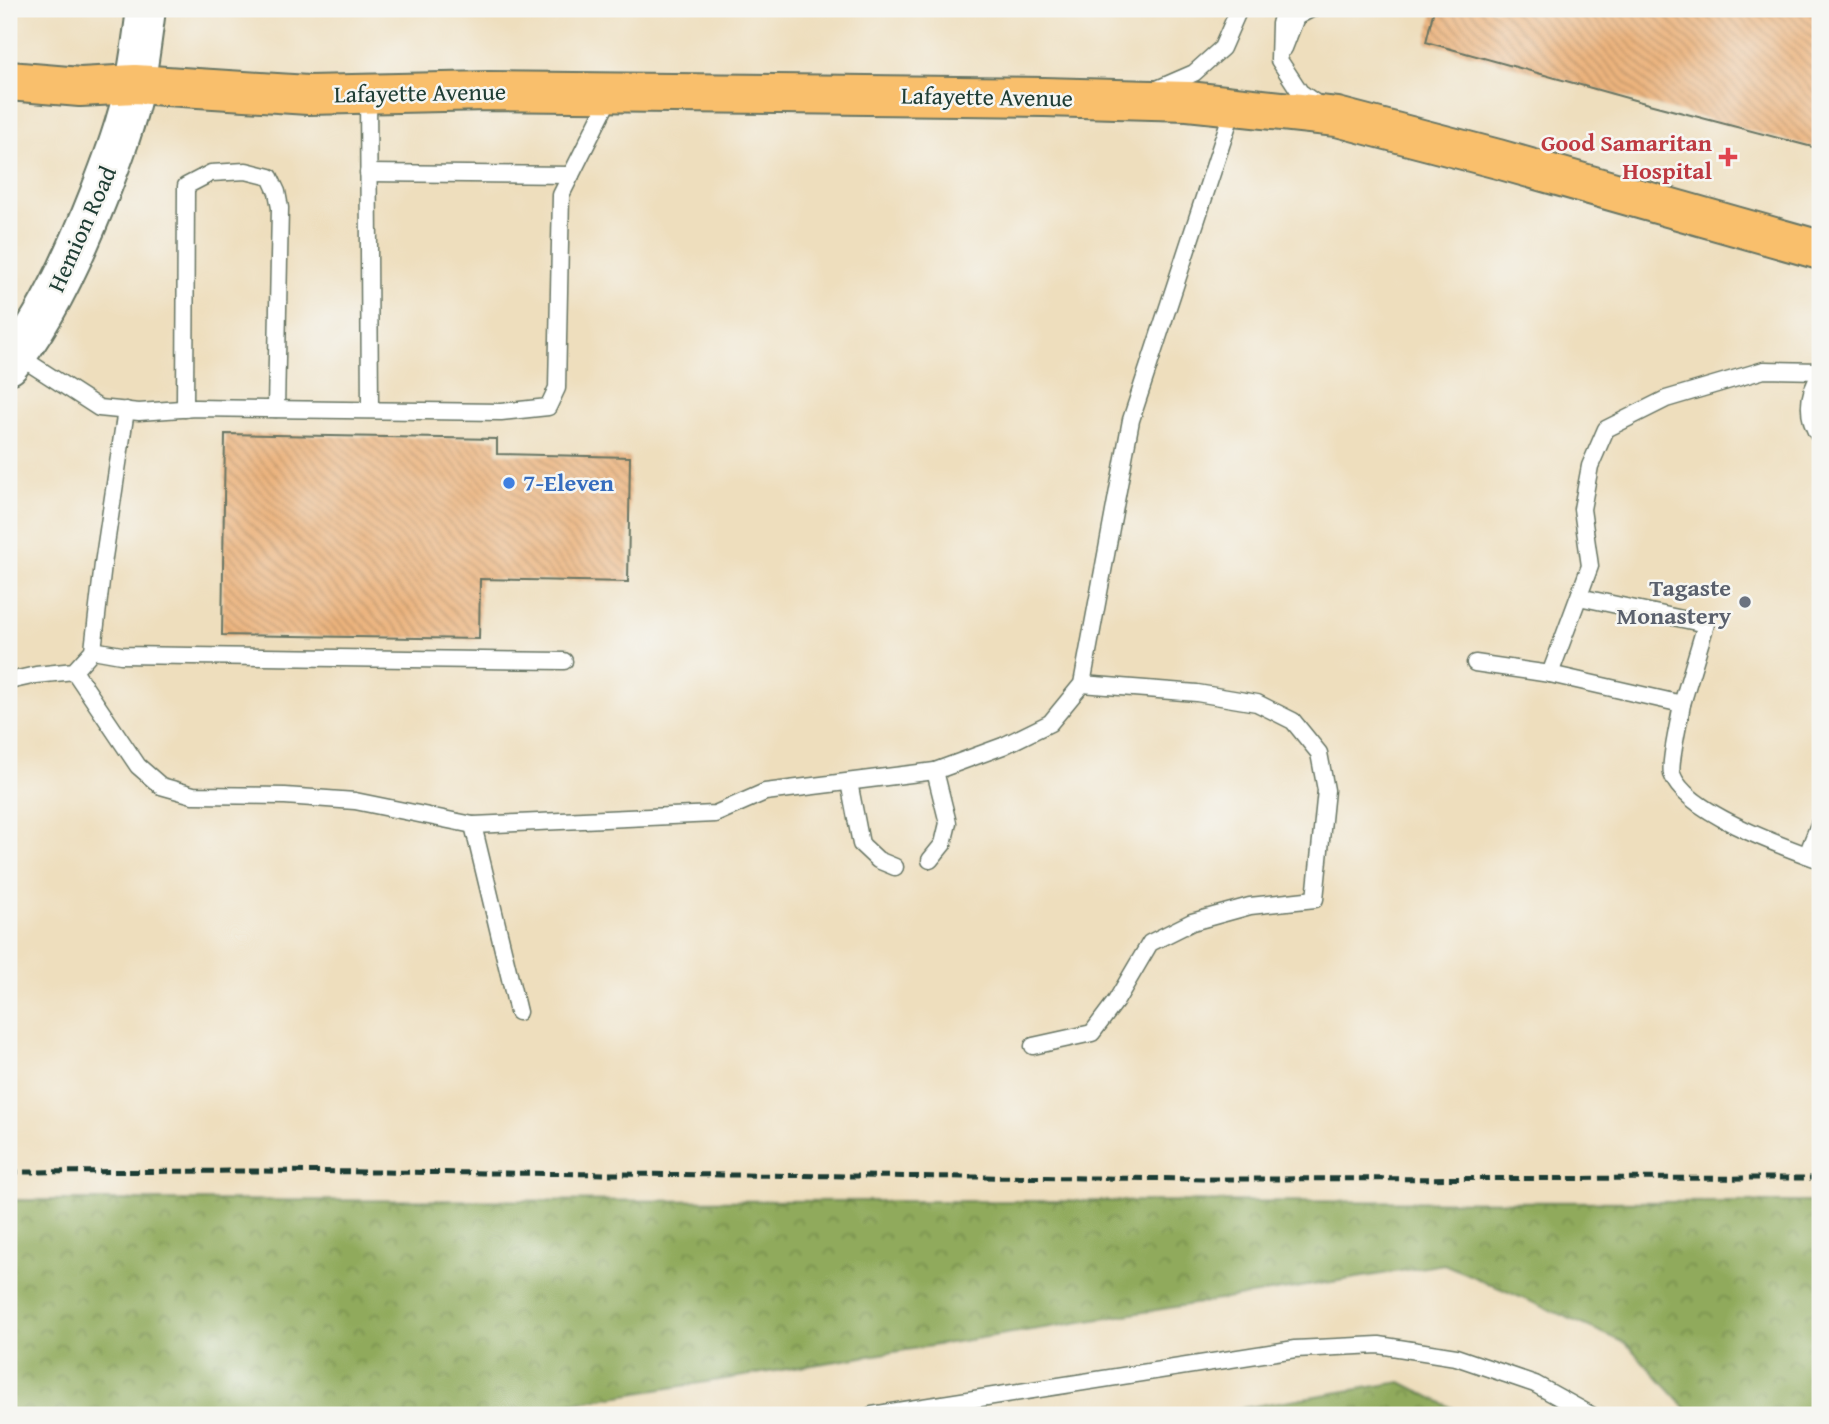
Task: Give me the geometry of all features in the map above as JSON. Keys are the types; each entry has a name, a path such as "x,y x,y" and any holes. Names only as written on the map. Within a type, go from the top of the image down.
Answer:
{"main road":[{"name":"Lafayette Avenue","path":"9,81 80,87 135,85 308,95 488,91 1188,100 1337,117 1498,159 1820,250"}],"street":[{"name":"Hemion Road","path":"13,360 54,295 86,228 118,146 135,85 146,9"}],"lane":[{"path":"1118,99 1164,87 1194,73 1222,48 1239,9"},
{"path":"1284,9 1280,24 1279,60 1300,92 1337,117"},
{"path":"1279,60 1297,17 1311,9"},
{"path":"13,360 99,408 139,412 185,409 501,412 548,407 557,388 561,195 612,93"},
{"path":"368,94 370,410"},
{"path":"74,671 138,766 161,786 193,795 285,796 355,801 473,825 715,814 765,792 935,771 1003,746 1050,723 1082,684 1131,420 1234,106"},
{"path":"185,409 186,186 211,173 246,172 270,177 281,208 276,409"},
{"path":"368,173 571,175"},
{"path":"1550,674 1590,566 1582,509 1590,466 1606,429 1666,399 1764,370 1820,371"},
{"path":"1820,376 1810,400 1811,418 1820,437"},
{"path":"9,681 74,671 93,650 126,410"},
{"path":"1579,597 1706,624 1682,704 1671,772 1681,789 1711,813 1783,847 1813,857 1820,822"},
{"path":"93,650 121,655 564,661"},
{"path":"1475,663 1550,674 1682,704"},
{"path":"1033,1046 1093,1033 1116,1002 1150,943 1192,922 1250,906 1315,899 1326,790 1319,753 1293,722 1257,703 1198,693 1082,684"},
{"path":"930,860 943,845 948,824 935,771"},
{"path":"849,782 861,844 878,860 895,867"},
{"path":"473,825 518,1012"},
{"path":"872,1415 1295,1349 1379,1345 1456,1357 1535,1384 1591,1415"}],"green space":[{"path":"9,1200 1820,1202 1820,1415 1692,1415 1626,1343 1444,1264 500,1415 9,1415"},
{"path":"1401,1382 1466,1415 1199,1415"}],"building":[{"path":"1434,9 1820,9 1820,149 1426,42"},
{"path":"225,434 497,439 497,454 630,457 628,582 480,579 479,639 222,635"}],"railway":[{"path":"9,1172 254,1171 1211,1179 1820,1178"}],"place":[{"name":"Good Samaritan Hospital","path":"1728,157"},
{"name":"7-Eleven","path":"509,483"},
{"name":"Tagaste Monastery","path":"1745,602"}]}
